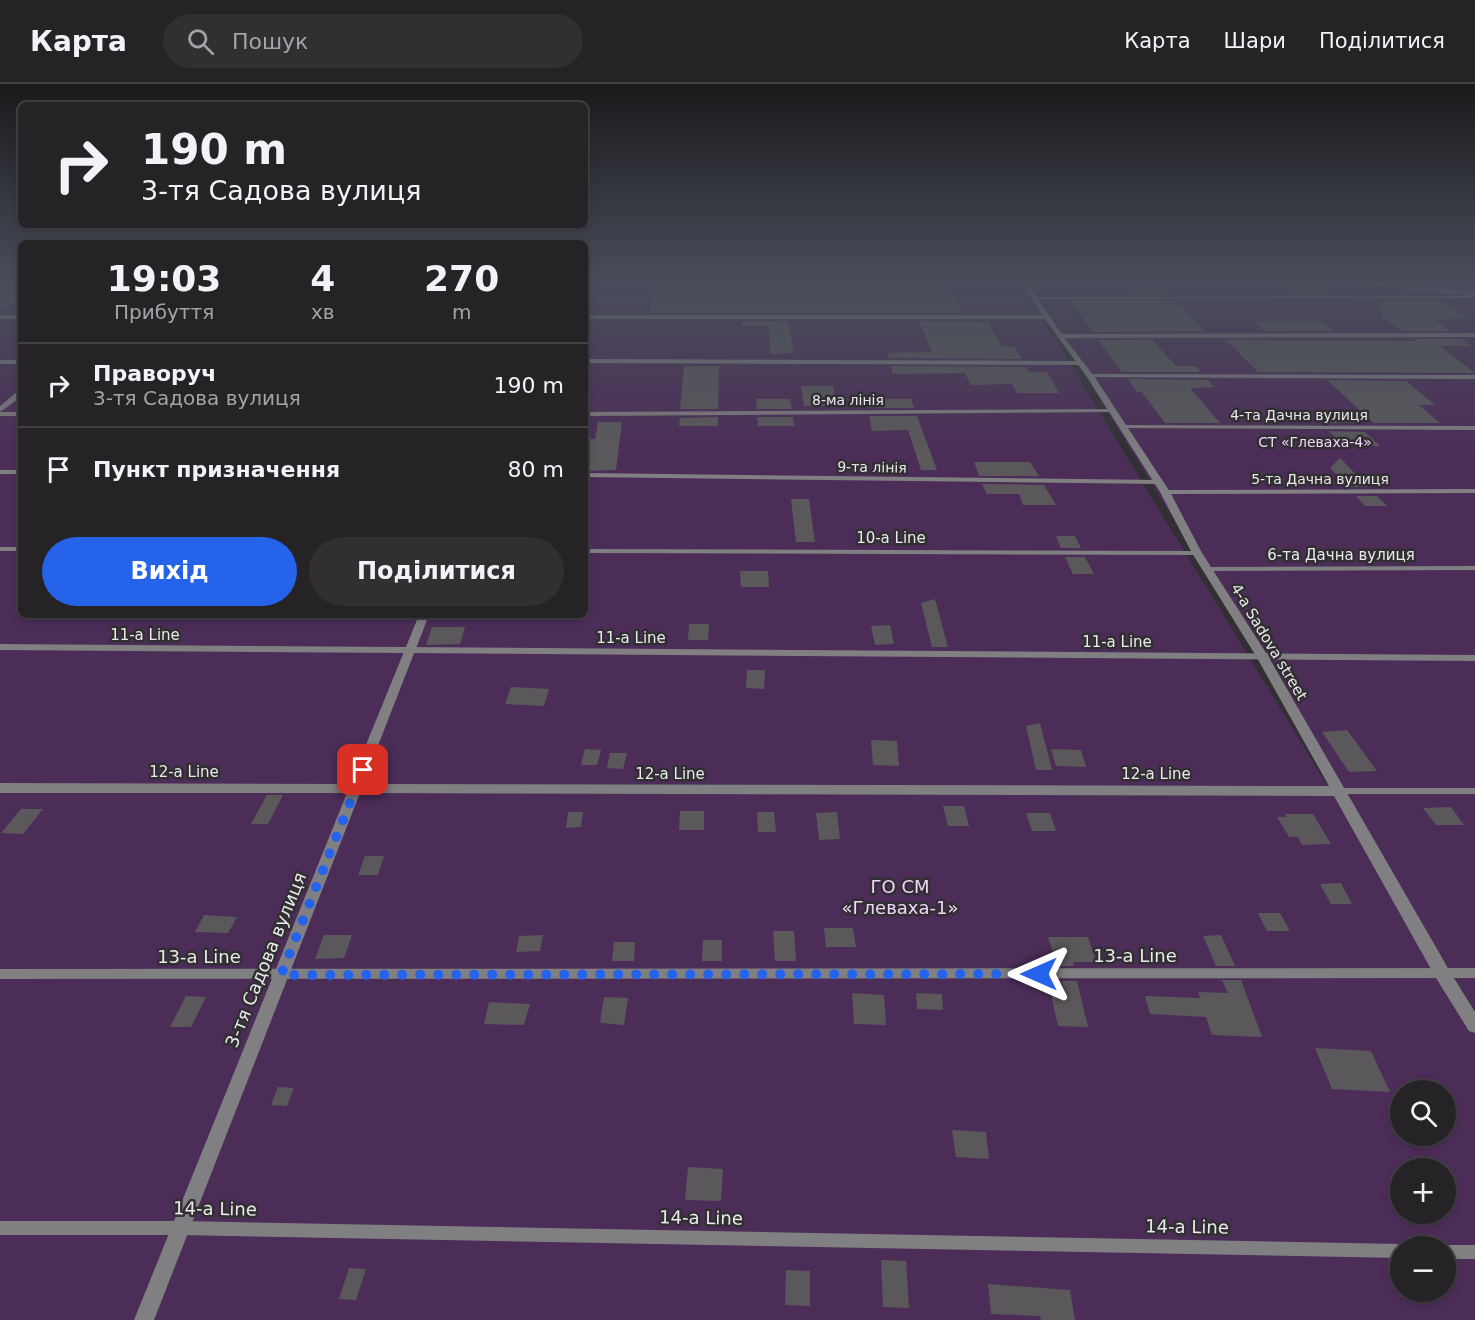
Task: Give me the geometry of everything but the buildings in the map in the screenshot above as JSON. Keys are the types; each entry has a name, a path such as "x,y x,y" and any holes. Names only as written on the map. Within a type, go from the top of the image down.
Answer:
{"street":[{"name":"4-a Sadova street","path":"1062,340 1090,376 1162,487 1197,553 1262,656 1442,973 1475,1026"},
{"path":"0,412 18,396"},
{"name":"3-тя Садова вулиця","path":"144,1320 423,618"},
{"name":"12-a Line","path":"0,788 1340,791"}],"lane":[{"path":"588,361 1081,363"},
{"path":"0,362 18,362"},
{"path":"1090,376 1475,377"},
{"name":"8-ма лінія","path":"588,414 1111,410"},
{"path":"0,412 18,414"},
{"name":"4-та Дачна вулиця","path":"1123,427 1475,428"},
{"path":"0,472 18,472"},
{"name":"9-та лінія","path":"588,475 1162,487"},
{"name":"5-та Дачна вулиця","path":"1162,487 1475,491"},
{"path":"0,549 18,549"},
{"name":"10-a Line","path":"588,551 1197,553"},
{"name":"6-та Дачна вулиця","path":"1207,569 1475,568"},
{"name":"11-a Line","path":"0,647 1475,658"},
{"path":"1340,791 1475,791"},
{"name":"13-a Line","path":"0,974 1475,973"},
{"name":"14-a Line","path":"0,1228 181,1228 1390,1251"},
{"path":"1456,1252 1475,1252"}],"green space":[{"name":"ГО СМ «Глеваха-1»","path":"0,340 18,340 18,618 588,618 588,340 1055,340 1475,1027 1475,1320 0,1320"},
{"name":"СТ «Глеваха-4»","path":"1063,340 1475,340 1475,1011"}],"route":[{"path":"363,770 281,975 1039,974"}]}
